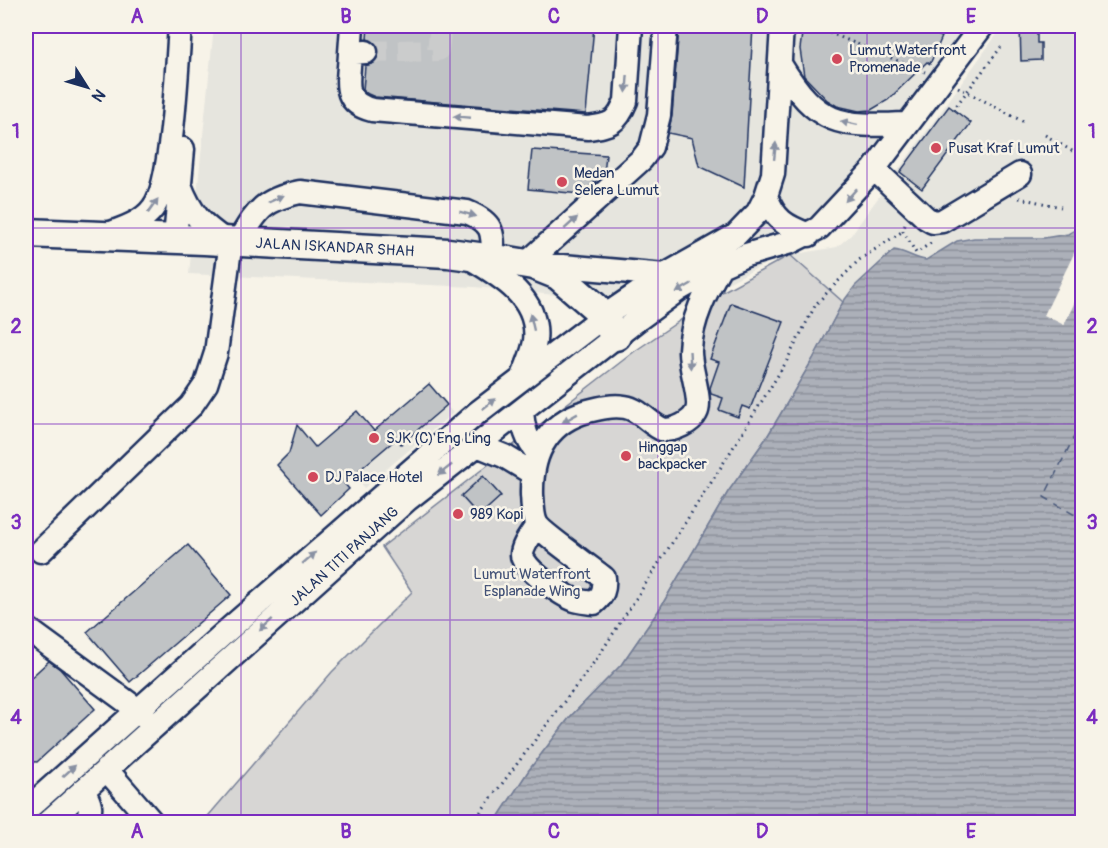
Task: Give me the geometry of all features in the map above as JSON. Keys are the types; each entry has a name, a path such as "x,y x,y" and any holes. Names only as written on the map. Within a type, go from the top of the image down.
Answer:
{"main road":[{"name":"JALAN ISKANDAR SHAH","path":"26,233 465,255 510,261 533,265 558,275 578,291 610,327"}],"street":[{"path":"105,236 140,220 155,206 160,194 166,172 180,26"},
{"path":"175,239 195,26"},
{"path":"352,26 358,53 348,90 353,101 360,107 372,110 588,128 615,121 622,112 626,101 631,26"},
{"path":"510,261 642,159 651,147 659,116 666,26"},
{"path":"535,463 552,430 578,414 598,408 625,407 664,430 679,427 696,415 699,405 698,396 689,363 695,322 717,257 758,212 773,174 782,26"},
{"name":"JALAN TITI PANJANG","path":"48,822 408,499 522,410 665,275 717,257 809,235 826,221 874,169 982,26"},
{"path":"780,64 801,97 834,119 863,126 907,124"},
{"path":"874,169 933,222 942,221 1020,174"},
{"path":"180,184 187,204 196,218 232,242"},
{"path":"41,551 191,406 206,384 216,353 232,242 264,205 280,196 300,192 467,212 481,218 489,226 510,261"},
{"path":"766,195 771,208 781,222 809,235"},
{"path":"465,255 503,278 513,287 530,310 535,339 533,353 522,378"},
{"name":"JALAN TITI PANJANG","path":"28,804 477,413 522,378 678,290 717,257"},
{"path":"510,261 665,275"},
{"path":"522,410 525,435 535,463 533,510 537,525"},
{"path":"477,445 504,456 535,463"},
{"path":"26,628 138,710 153,727"},
{"path":"106,769 152,822"},
{"path":"83,790 90,803 91,811 86,822"}],"path":[{"path":"813,26 942,79 1024,122"},
{"path":"953,110 1001,47"},
{"path":"1045,135 1083,157"},
{"path":"473,822 598,657 785,364 816,304 859,260 903,231"}],"shaded area":[{"path":"214,26 990,26 838,228 679,307 474,287 189,274"},
{"path":"1003,26 1082,26 1082,226 1068,234 1044,238 974,238 957,241 926,260 894,250 855,286 843,302 790,255 837,247 851,235"},
{"path":"1082,226 1082,822 495,822 529,770 570,717 621,665 659,610 728,492 767,437 813,359 843,302 855,286 894,250 926,260 957,241 974,238 1044,238 1068,234"},
{"name":"SJK (C) Eng Ling","path":"429,384 453,413 364,488 323,440 357,411 374,431"}],"green space":[{"name":"Lumut Waterfront Esplanade Wing","path":"790,255 843,302 813,359 767,437 728,492 659,610 621,665 570,717 529,770 495,822 203,822 332,672 412,592 382,547 635,351 722,292"}],"pier":[{"path":"1082,237 1082,287 1064,325 1044,315"}],"building":[{"path":"368,26 594,26 586,114 375,97 363,90 365,66 374,63 379,52 377,44 367,39"},
{"path":"679,26 753,26 744,187 699,166 692,138 668,133 672,116"},
{"path":"803,26 915,26 942,37 930,64 927,62 888,100 871,110 859,111 837,106 827,100 804,76 800,49"},
{"path":"1020,26 1037,26 1037,43 1041,43 1041,60 1021,61"},
{"name":"Pusat Kraf Lumut","path":"949,106 971,123 922,189 900,172"},
{"name":"Medan Selera Lumut","path":"532,150 606,155 604,174 581,194 528,189"},
{"path":"731,303 784,322 750,409 742,406 738,417 719,410 723,398 711,394 710,388 719,362 710,359"},
{"path":"429,384 447,405 401,444 396,439 344,483 349,489 321,515 277,465 289,453 297,425 315,447 357,411 374,431"},
{"path":"483,476 501,496 479,516 461,496"},
{"path":"188,545 231,595 130,682 87,632"},
{"path":"49,661 60,669 95,709 37,762 26,761 26,682"}],"ferry route":[{"path":"1082,421 1044,497 1082,519"}],"tunnel":[{"path":"366,52 438,50 441,26"}],"place":[{"name":"Lumut Waterfront Promenade","path":"837,59"},
{"name":"Pusat Kraf Lumut","path":"936,148"},
{"name":"Medan Selera Lumut","path":"562,182"},
{"name":"SJK (C) Eng Ling","path":"374,438"},
{"name":"Hinggap backpacker","path":"626,456"},
{"name":"DJ Palace Hotel","path":"313,477"},
{"name":"989 Kopi","path":"458,514"}]}
